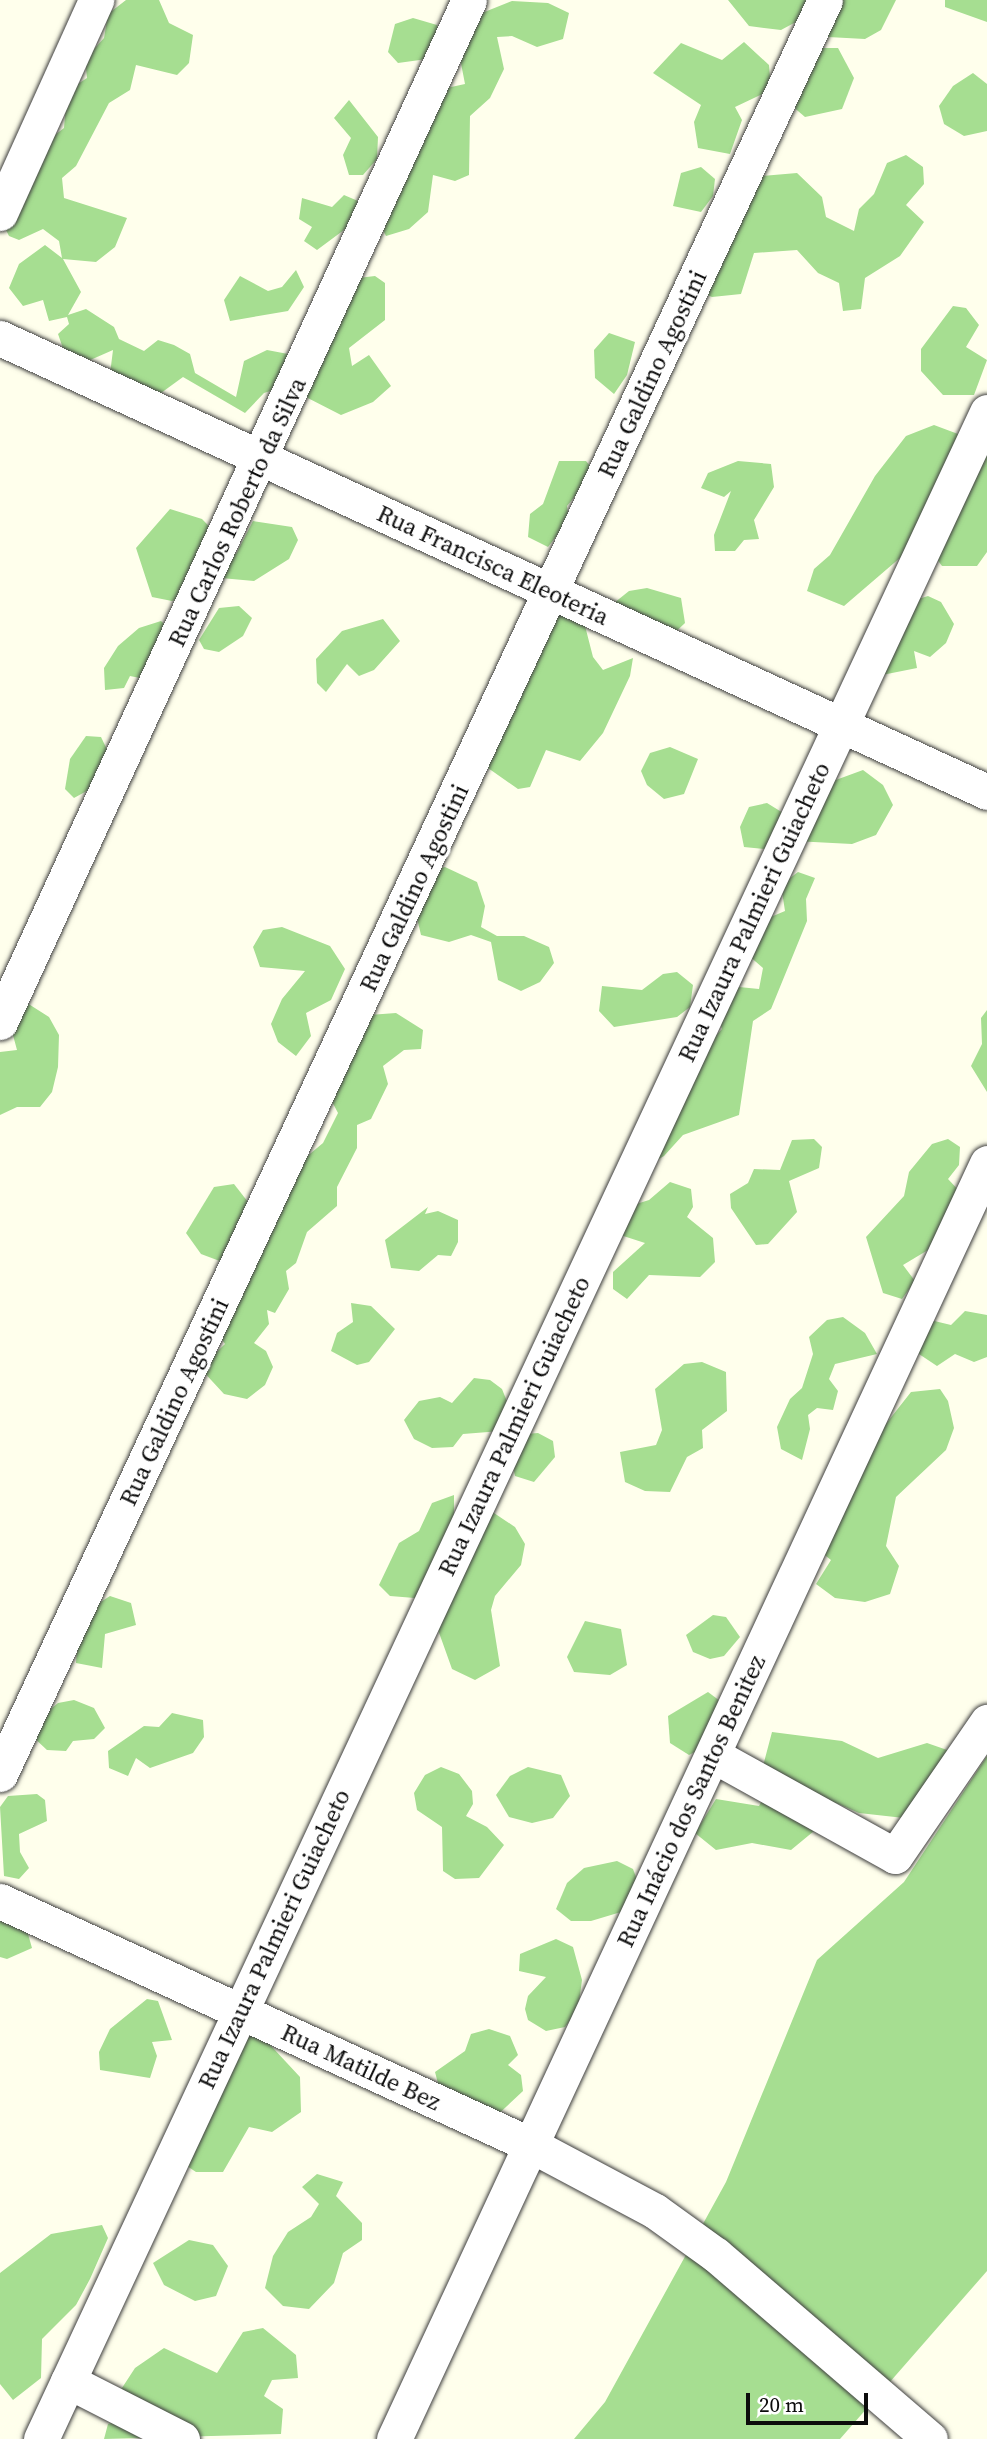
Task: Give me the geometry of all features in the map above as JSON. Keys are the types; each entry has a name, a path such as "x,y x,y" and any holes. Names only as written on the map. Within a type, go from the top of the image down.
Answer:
{"street":[{"path":"0,213 96,0"},
{"name":"Rua Carlos Roberto da Silva","path":"0,1022 263,459 469,0"},
{"name":"Rua Galdino Agostini","path":"0,1774 825,0"},
{"name":"Rua Francisca Eleoteria","path":"0,338 987,792"},
{"name":"Rua Izaura Palmieri Guiacheto","path":"41,2439 987,412"},
{"name":"Rua Inácio dos Santos Benitez","path":"394,2439 987,1163"},
{"path":"713,1755 895,1856 987,1722"},
{"name":"Rua Matilde Bez","path":"0,1901 531,2145 655,2211 716,2255 930,2439"},
{"path":"68,2381 182,2439"}],"green space":[{"path":"126,0 159,0 169,23 193,35 189,63 177,75 136,65 130,90 109,103 76,166 62,178 64,198 127,218 115,247 96,262 63,259 81,292 68,315 86,309 114,327 119,339 144,351 158,340 174,345 190,354 195,373 236,397 244,361 267,350 288,354 277,389 264,393 245,413 183,377 161,393 128,390 110,374 113,350 88,361 66,357 58,334 69,324 67,317 49,321 43,300 23,306 9,288 19,264 45,245 62,258 59,241 43,229 19,240 9,236 3,224 17,191 44,160 47,141 64,128 67,91 87,78 85,59 104,38 108,14"},
{"path":"728,0 896,0 881,30 865,39 828,37 820,9 781,30 749,26"},
{"path":"945,0 987,0 987,22 945,7"},
{"path":"512,1 548,3 569,13 563,39 537,47 512,36 497,37 504,69 490,98 470,116 469,175 455,181 433,175 428,212 409,229 386,236 376,216 442,89 465,84 459,53 477,15"},
{"path":"413,18 437,25 443,40 427,59 398,63 388,52 395,24"},
{"path":"744,42 769,65 771,90 735,107 742,120 730,154 698,148 694,122 701,105 653,73 681,43 722,60"},
{"path":"814,48 838,48 854,78 842,109 805,117 784,99"},
{"path":"973,73 987,84 987,131 964,136 944,124 939,106 953,86"},
{"path":"349,100 378,137 377,159 363,175 349,175 343,155 351,138 334,118"},
{"path":"906,155 923,167 924,184 906,205 924,222 900,256 865,278 861,309 843,311 839,283 818,273 797,250 754,253 741,294 712,297 696,290 750,177 797,173 822,197 826,217 854,231 859,209 874,194 887,163"},
{"path":"701,167 715,179 713,196 701,212 673,206 681,173"},
{"path":"344,195 358,201 348,227 317,250 304,241 312,227 299,219 302,198 332,207"},
{"path":"296,270 304,287 288,311 230,321 224,300 240,276 268,291 282,287"},
{"path":"375,276 385,283 385,320 349,348 352,366 369,355 391,386 373,402 341,415 298,393 350,279"},
{"path":"953,306 966,308 979,325 966,347 987,360 974,395 943,395 921,371 921,349"},
{"path":"609,333 635,342 627,375 614,394 595,378 594,350"},
{"path":"987,411 987,552 977,566 942,566 930,550 915,545 844,606 807,591 814,569 830,555 875,476 906,436 934,425 966,437"},
{"path":"559,461 586,461 595,472 567,506 569,520 548,547 528,537 530,514 543,504"},
{"path":"738,461 771,464 774,487 754,520 759,539 744,540 735,551 715,551 714,535 731,491 724,497 701,488 708,473"},
{"path":"170,509 202,519 236,554 253,521 292,527 298,540 289,559 254,581 221,578 201,592 172,601 152,597 136,548"},
{"path":"647,588 681,598 685,623 668,639 614,603 629,591"},
{"path":"928,596 941,602 954,624 946,643 930,657 914,651 917,668 872,677 909,602"},
{"path":"239,606 252,618 243,636 219,652 204,649 199,640 219,608"},
{"path":"569,609 583,618 593,657 603,670 633,658 630,676 603,733 580,761 546,750 530,787 518,789 488,768 484,752 530,653 544,649 539,635 552,614"},
{"path":"383,619 400,641 374,670 359,676 347,664 326,692 317,683 316,659 342,631"},
{"path":"161,621 175,634 140,678 130,676 124,688 105,690 104,668 118,646 139,628"},
{"path":"86,736 101,737 113,762 94,787 74,798 65,789 70,759"},
{"path":"670,747 698,759 684,794 664,799 647,785 641,771 650,753"},
{"path":"863,770 883,785 893,805 876,835 852,844 794,841 765,849 744,847 740,827 749,807 767,803 788,816 814,788"},
{"path":"445,867 477,882 485,906 481,927 497,936 524,936 549,947 554,963 540,982 521,991 498,980 491,942 471,935 449,942 421,935 413,901 427,871"},
{"path":"798,872 815,878 806,899 807,921 771,1009 753,1021 739,1115 683,1135 664,1156 640,1170 710,1042 722,1029 713,1004 729,986 759,989 763,968 748,955 766,919 785,911 781,885"},
{"path":"282,927 330,946 345,969 331,1000 306,1013 311,1036 296,1056 278,1042 271,1024 282,999 305,971 260,967 253,947 263,930"},
{"path":"677,972 693,985 690,1007 677,1017 614,1027 599,1011 602,986 642,990 663,974"},
{"path":"27,1003 49,1017 59,1035 58,1067 52,1092 40,1107 17,1107 0,1115 0,1052 17,1050 10,1024"},
{"path":"987,1010 987,1092 971,1066 982,1044 981,1018"},
{"path":"396,1013 423,1030 421,1049 404,1050 383,1066 388,1084 371,1119 357,1125 357,1148 337,1187 337,1206 307,1232 296,1263 286,1271 289,1289 275,1313 267,1310 269,1324 254,1343 266,1351 273,1367 265,1385 247,1399 224,1394 200,1368 225,1344 213,1326 299,1163 323,1143 338,1113 326,1090 369,1015"},
{"path":"814,1139 822,1147 819,1168 789,1181 797,1212 768,1244 756,1245 731,1208 730,1194 748,1183 754,1169 780,1170 792,1140"},
{"path":"948,1139 960,1147 959,1165 948,1179 964,1196 938,1244 903,1265 915,1281 902,1299 883,1293 866,1237 904,1196 909,1172 932,1144"},
{"path":"670,1182 691,1189 693,1207 687,1217 713,1238 715,1262 700,1277 649,1275 627,1299 613,1289 613,1272 645,1243 611,1232 630,1206 649,1200"},
{"path":"234,1184 255,1211 225,1263 201,1254 186,1233 214,1187"},
{"path":"428,1207 425,1214 438,1211 458,1220 458,1242 451,1256 438,1255 419,1271 391,1268 385,1240"},
{"path":"351,1303 371,1306 395,1329 369,1362 357,1365 331,1351 337,1333 353,1322"},
{"path":"965,1311 987,1315 987,1357 974,1362 955,1354 937,1366 919,1354 914,1340 922,1318 951,1325"},
{"path":"843,1317 865,1333 877,1354 835,1364 829,1379 838,1391 833,1410 817,1408 808,1415 810,1429 802,1460 781,1449 777,1427 790,1399 802,1388 813,1354 809,1337 827,1320"},
{"path":"702,1362 726,1372 727,1411 702,1430 703,1448 687,1457 670,1492 645,1491 625,1482 620,1452 656,1445 662,1430 655,1389 684,1364"},
{"path":"474,1378 490,1380 502,1389 510,1409 501,1431 463,1434 453,1447 432,1448 414,1439 404,1420 419,1401 440,1397 452,1403"},
{"path":"940,1389 948,1401 954,1428 946,1450 896,1497 886,1546 899,1566 890,1594 865,1602 835,1598 816,1584 831,1560 817,1549 878,1434 911,1392"},
{"path":"538,1433 553,1441 555,1457 534,1482 515,1476 512,1462 526,1434"},
{"path":"454,1495 454,1518 491,1511 515,1527 525,1544 521,1565 495,1596 491,1610 500,1666 475,1680 452,1669 427,1599 390,1596 379,1585 399,1543 419,1531 432,1503"},
{"path":"110,1596 131,1603 136,1625 105,1634 102,1668 76,1663 78,1629 93,1607"},
{"path":"713,1615 726,1617 740,1637 724,1656 710,1659 693,1652 686,1635"},
{"path":"585,1621 621,1629 627,1665 610,1675 574,1672 567,1657"},
{"path":"708,1692 724,1704 710,1744 689,1755 670,1743 668,1716"},
{"path":"74,1700 94,1708 105,1728 94,1739 73,1741 66,1751 47,1750 32,1736 41,1717 58,1703"},
{"path":"172,1713 203,1720 204,1737 193,1753 150,1768 136,1758 128,1776 109,1768 108,1751 144,1726 159,1727"},
{"path":"772,1732 842,1741 878,1758 927,1743 950,1751 904,1818 859,1813 836,1803 831,1817 791,1850 752,1843 716,1850 695,1833 716,1799 759,1806 770,1785 763,1766"},
{"path":"987,1756 987,2271 840,2439 574,2439 605,2402 726,2182 817,1960 904,1882"},
{"path":"441,1767 459,1774 472,1791 473,1804 466,1816 487,1827 504,1845 479,1878 455,1879 443,1871 442,1827 417,1810 414,1793 425,1775"},
{"path":"528,1767 561,1775 570,1796 553,1818 532,1823 509,1817 496,1795 510,1776"},
{"path":"37,1794 45,1800 47,1821 19,1834 20,1852 29,1868 19,1879 4,1876 0,1807 8,1796"},
{"path":"617,1861 633,1869 639,1885 631,1909 591,1921 571,1921 556,1909 567,1883 584,1868"},
{"path":"0,1908 24,1920 32,1948 7,1959 0,1957"},
{"path":"556,1939 573,1947 582,1980 578,2010 565,2027 546,2031 528,2020 525,2009 528,1996 546,1977 519,1971 520,1954"},
{"path":"147,1999 158,2001 172,2040 152,2042 157,2056 150,2078 100,2070 99,2052 110,2029"},
{"path":"489,2029 510,2036 518,2055 508,2065 521,2075 523,2091 492,2120 440,2091 435,2072 465,2051 471,2034"},
{"path":"260,2034 300,2077 301,2112 272,2132 249,2127 223,2172 196,2172 175,2158 235,2038"},
{"path":"317,2174 343,2182 336,2196 362,2223 362,2240 343,2253 334,2283 309,2309 283,2306 265,2288 273,2256 288,2232 311,2217 319,2204 302,2187"},
{"path":"102,2225 108,2238 90,2279 76,2305 42,2339 41,2378 13,2400 0,2384 0,2273 51,2234"},
{"path":"189,2240 213,2245 228,2266 216,2296 195,2301 164,2285 153,2263"},
{"path":"263,2328 296,2355 298,2378 272,2380 264,2396 283,2409 281,2434 104,2439 108,2424 124,2419 120,2391 135,2368 164,2348 217,2373 243,2332"}]}
